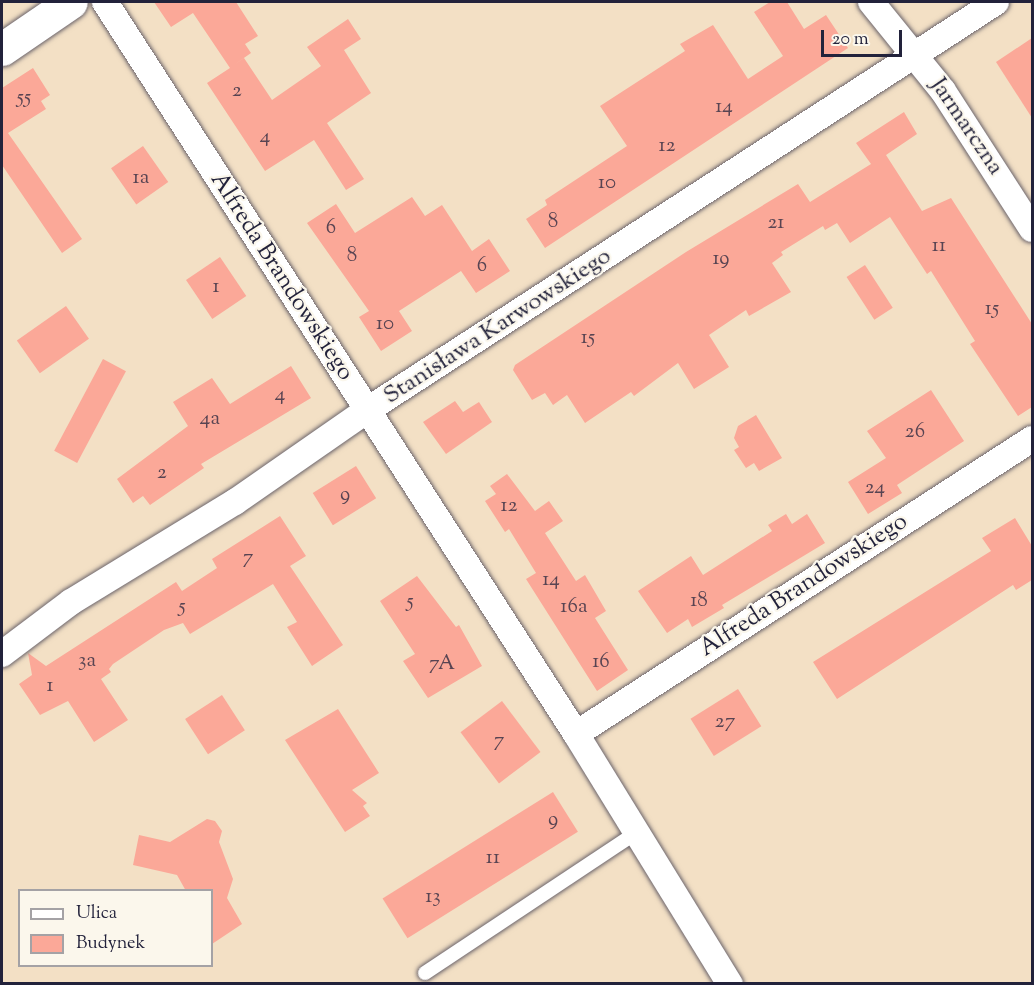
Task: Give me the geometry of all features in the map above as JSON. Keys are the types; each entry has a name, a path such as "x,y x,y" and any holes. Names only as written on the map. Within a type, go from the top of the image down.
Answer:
{"street":[{"path":"2,49 71,2"},
{"name":"Alfreda Brandowskiego","path":"105,2 366,411 576,734 730,984"},
{"name":"Jarmarczna","path":"871,2 916,54 1032,229"},
{"name":"Stanisława Karwowskiego","path":"2,654 71,602 235,502 366,411 996,2"},
{"name":"Alfreda Brandowskiego","path":"576,734 1032,439"}],"lane":[{"path":"425,973 637,832"}],"building":[{"path":"154,2 236,2 258,36 245,44 251,53 231,67 244,58 272,100 321,66 307,47 348,19 361,39 344,50 371,93 327,123 364,179 346,190 314,140 265,171 207,83 230,68 193,13 171,27"},
{"path":"770,2 787,2 804,29 826,15 848,48 545,248 526,219 547,205 545,200 627,146 600,106 685,51 680,44 713,25 748,79 783,56 754,12"},
{"path":"1032,38 1032,118 996,62"},
{"path":"33,68 50,95 41,101 46,109 8,133 82,239 62,253 2,165 2,88"},
{"path":"904,112 917,134 886,155 922,211 951,198 1032,324 1032,407 1018,416 970,344 975,341 931,271 927,274 890,217 850,243 837,223 825,230 823,226 781,252 783,255 772,263 791,292 749,316 746,310 709,335 729,367 694,389 678,363 634,396 631,392 585,423 567,395 553,405 545,393 532,400 513,370 515,365 686,252 798,184 810,202 871,164 856,143"},
{"path":"143,146 168,182 136,204 111,168"},
{"path":"412,197 425,216 442,205 472,251 489,239 510,271 476,293 461,271 399,311 412,331 381,351 359,317 369,311 307,223 336,204 355,233"},
{"path":"220,257 246,296 212,319 186,280"},
{"path":"865,265 893,308 874,320 847,277"},
{"path":"66,306 89,339 40,373 17,340"},
{"path":"103,359 126,371 77,463 54,451"},
{"path":"291,366 311,398 201,464 204,468 150,505 143,496 133,503 117,479 188,426 173,402 212,378 230,404"},
{"path":"931,390 964,441 897,485 902,493 868,514 848,482 886,458 867,431"},
{"path":"455,401 463,412 479,402 492,422 446,454 423,422"},
{"path":"756,415 782,458 759,471 754,463 746,468 734,450 739,447 734,438 738,426"},
{"path":"356,466 376,498 333,525 313,493"},
{"path":"507,474 535,511 549,501 563,521 545,533 576,581 585,575 606,611 595,618 628,670 597,691 526,579 536,573 509,529 505,532 485,501 496,494 490,486"},
{"path":"786,514 792,524 807,514 825,543 722,605 724,608 692,627 688,619 667,633 638,591 691,556 703,575 772,531 768,525"},
{"path":"280,516 306,556 290,566 343,645 312,666 287,627 297,622 273,584 190,634 183,623 164,630 113,664 109,669 111,672 101,679 128,720 94,742 68,701 40,715 19,684 32,675 28,653 46,666 176,582 182,591 217,568 212,559"},
{"path":"1015,518 1032,546 1032,580 1016,590 1013,585 837,699 813,662 991,551 982,538"},
{"path":"417,576 456,627 459,625 482,666 428,698 403,661 415,654 380,601"},
{"path":"738,689 761,726 714,756 691,719"},
{"path":"222,695 245,730 208,754 185,719"},
{"path":"502,701 541,752 499,783 460,732"},
{"path":"338,709 379,773 352,790 367,803 363,806 370,816 345,832 285,740"},
{"path":"553,792 578,832 407,938 383,899"},
{"path":"207,819 215,821 222,831 219,842 233,879 227,898 242,924 213,943 213,889 185,889 177,875 133,865 139,835 170,842"}]}
